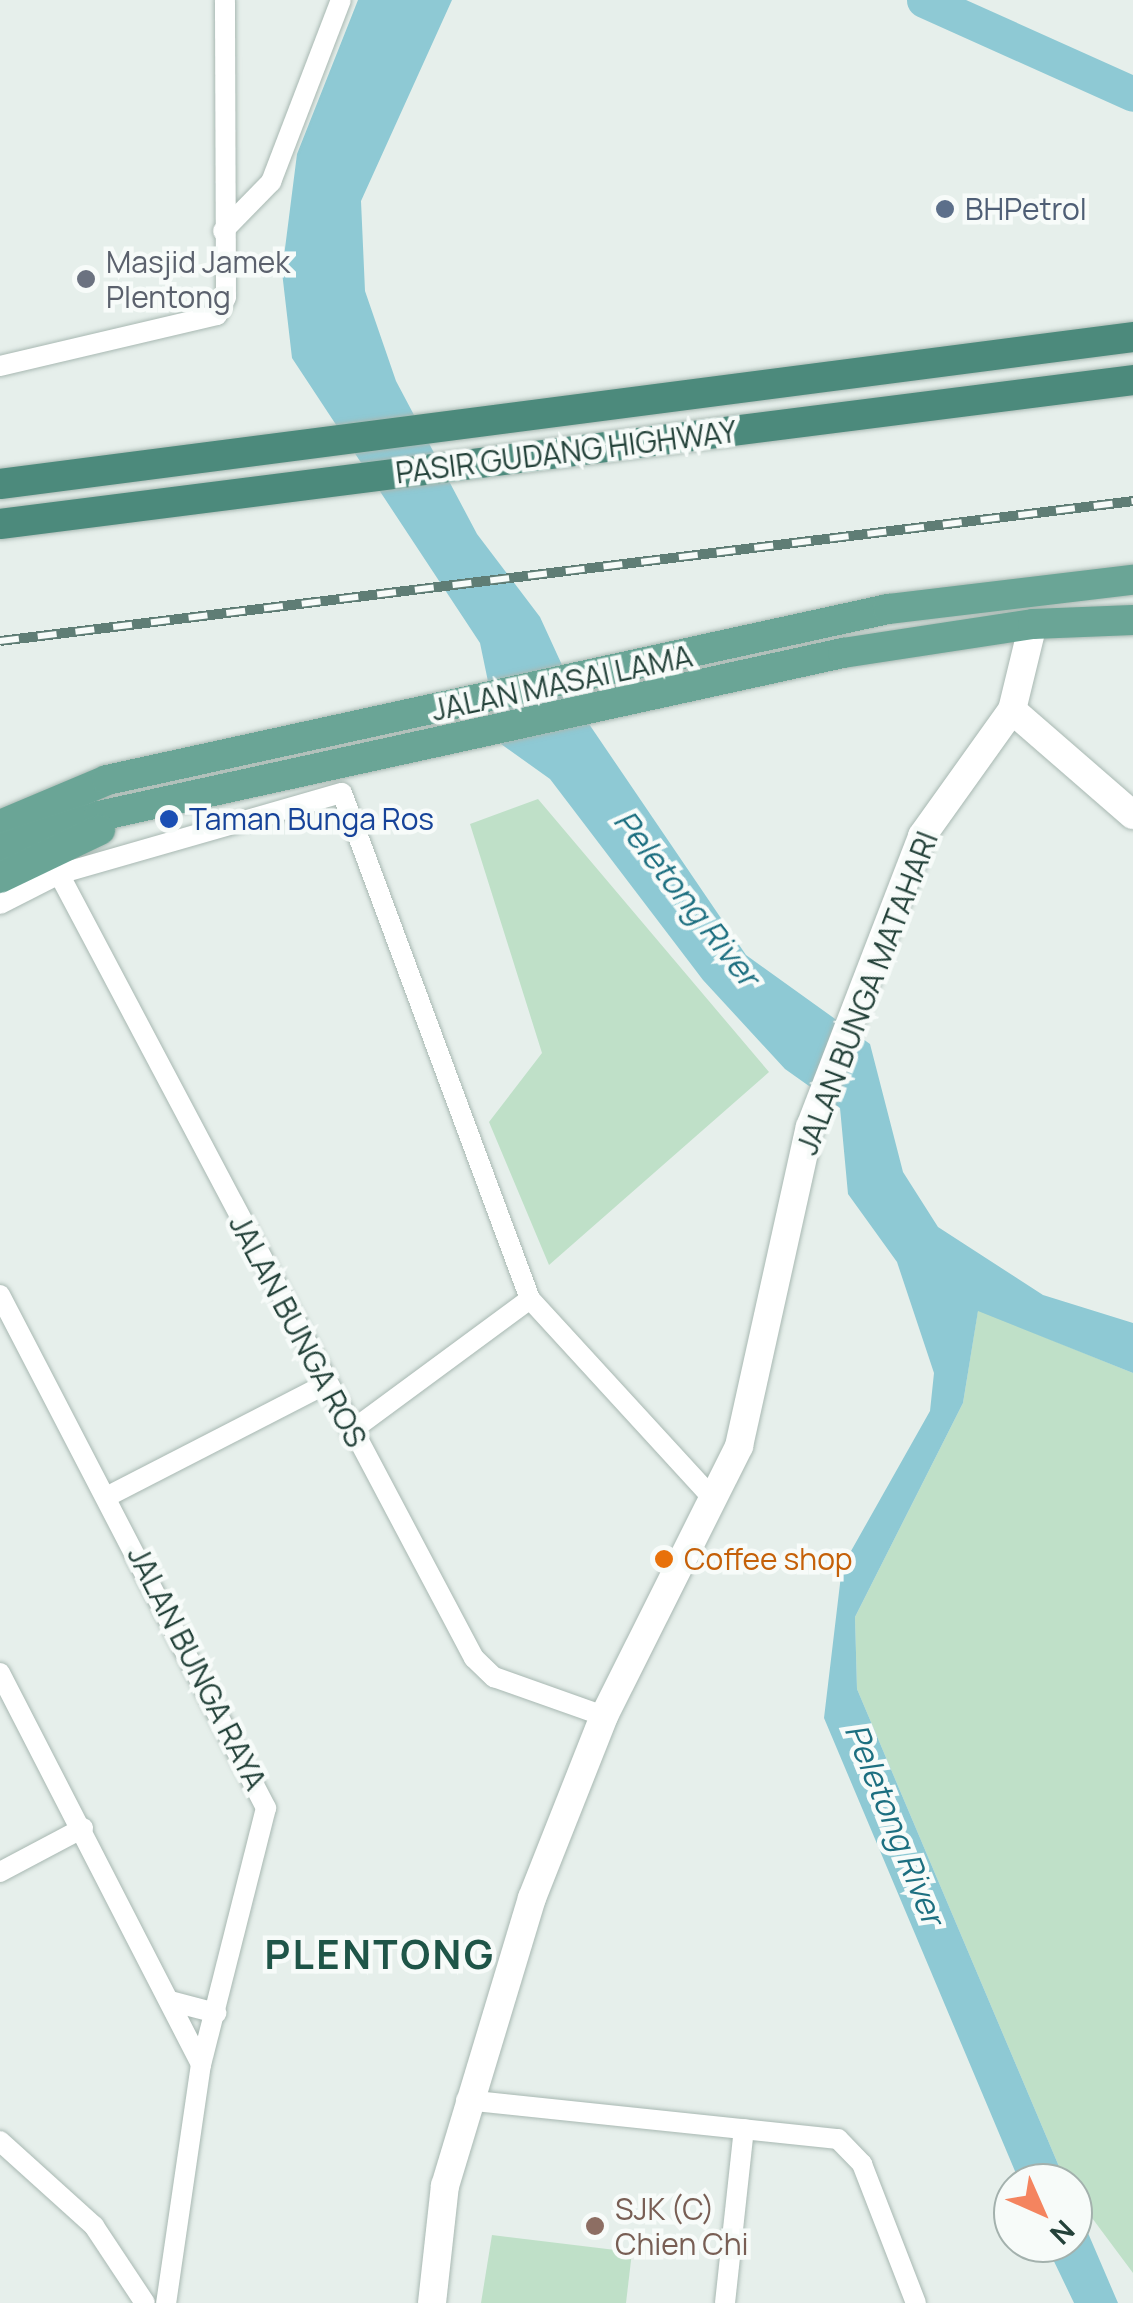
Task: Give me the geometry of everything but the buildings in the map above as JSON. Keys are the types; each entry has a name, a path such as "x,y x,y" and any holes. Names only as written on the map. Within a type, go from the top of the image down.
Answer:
{"highway":[{"name":"PASIR GUDANG HIGHWAY","path":"0,484 1133,337"},
{"name":"PASIR GUDANG HIGHWAY","path":"0,524 1133,380"}],"main road":[{"name":"JALAN MASAI LAMA","path":"0,825 107,780 464,706 888,609 1133,580"},
{"name":"JALAN MASAI LAMA","path":"0,849 159,807 921,638 1033,624 1133,620"},
{"path":"0,801 53,802"},
{"path":"0,878 159,807"}],"street":[{"path":"0,366 216,315 226,297 223,232 226,0"},
{"path":"223,232 270,182 341,0"},
{"name":"JALAN BUNGA MATAHARI","path":"432,2303 444,2186 466,2100 604,1716 738,1446 810,1127 922,836 1012,710 1033,624"},
{"path":"1012,710 1133,815"},
{"path":"0,904 59,874 342,794 530,1299 713,1498"},
{"name":"JALAN BUNGA ROS","path":"59,874 474,1658 494,1677 604,1716"},
{"name":"JALAN BUNGA RAYA","path":"0,1294 110,1496 266,1808 201,2064 166,2303"},
{"path":"350,1430 530,1299"},
{"path":"110,1496 326,1384"},
{"path":"0,1673 201,2064"},
{"path":"0,1872 83,1828"},
{"path":"170,2002 216,2013"},
{"path":"466,2100 744,2129 851,2148 916,2303"},
{"path":"725,2303 744,2129"},
{"path":"0,2141 94,2226 145,2303"}],"green space":[{"path":"538,799 769,1072 549,1265 489,1122 542,1053 470,824"},
{"path":"978,1310 1133,1373 1133,2273 1093,2219 1093,2163 1058,2163 857,1689 855,1617 963,1403"},
{"path":"492,2235 632,2252 626,2303 481,2303"}],"water":[{"name":"Peletong River","path":"358,0 452,0 361,201 365,291 396,381 477,534 540,617 589,724 746,955 870,1044 903,1172 938,1227 1043,1295 1133,1323 1133,1373 978,1311 963,1403 855,1617 857,1689 1058,2163 1012,2163 824,1718 842,1567 930,1411 934,1373 897,1262 848,1194 840,1108 785,1069 703,980 550,779 501,744 480,643 292,358 282,272 297,154"},
{"path":"1093,2245 1118,2303 1074,2303 1055,2263 1093,2263"}],"waterway":[{"path":"924,0 1133,94"}],"railway":[{"path":"0,641 1133,501"}],"place":[{"name":"BHPetrol","path":"945,209"},
{"name":"Masjid Jamek Plentong","path":"86,279"},
{"name":"Taman Bunga Ros","path":"169,819"},
{"name":"Coffee shop","path":"664,1559"},
{"name":"SJK (C) Chien Chi","path":"595,2226"}],"district":[{"name":"PLENTONG","path":"380,1954"}]}
